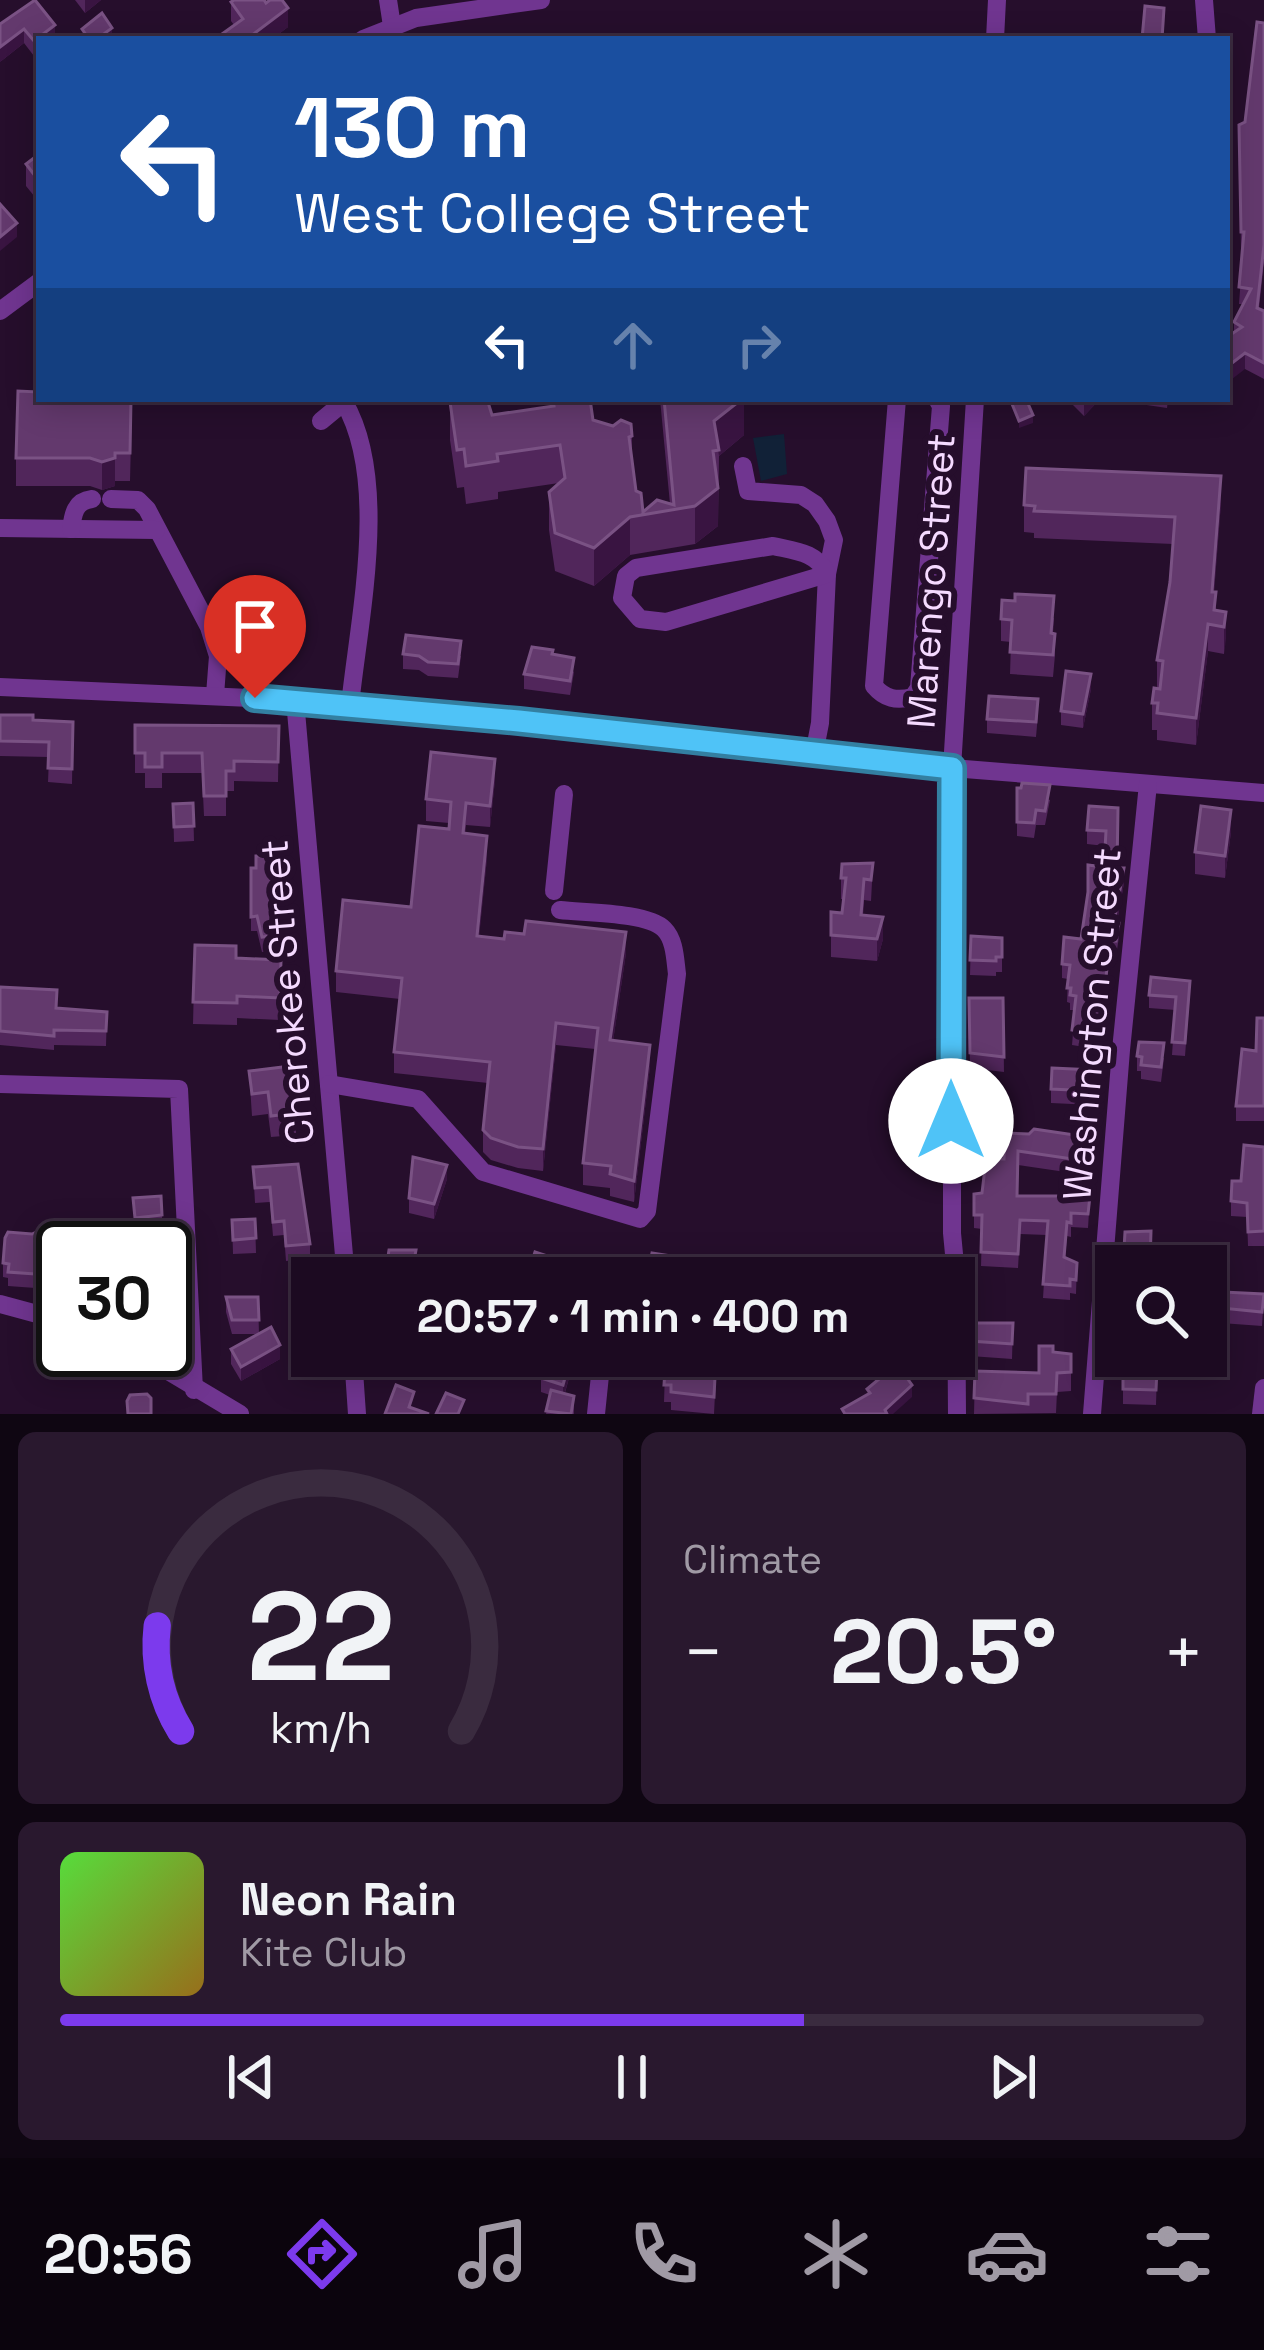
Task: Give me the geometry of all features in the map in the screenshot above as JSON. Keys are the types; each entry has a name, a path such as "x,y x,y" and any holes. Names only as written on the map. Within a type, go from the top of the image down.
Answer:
{"street":[{"path":"388,0 392,26"},
{"path":"370,36 416,18 541,0"},
{"path":"995,36 997,0"},
{"path":"1204,0 1207,36"},
{"path":"0,311 36,284"},
{"path":"897,402 874,686 891,699 913,697 919,688 939,402"},
{"name":"Marengo Street","path":"957,1414 952,768 975,402"},
{"path":"320,421 344,403 356,422 367,491 350,706"},
{"path":"743,466 748,491 785,491 815,504 833,540 814,754"},
{"path":"71,529 79,504 138,500 147,509 209,627 218,656 215,695"},
{"path":"0,528 156,530"},
{"path":"773,546 808,554 822,563 827,574 667,622 640,619 622,598 626,576 636,568 773,546"},
{"path":"928,557 959,565 967,560"},
{"path":"0,687 295,700 952,768 1264,793"},
{"name":"Cherokee Street","path":"295,700 344,1257"},
{"name":"Washington Street","path":"1092,1414 1148,784"},
{"path":"329,1084 418,1099 483,1172 640,1219 647,1211 676,974 674,949 665,930 648,920 557,900 564,794"},
{"path":"0,1084 179,1089 194,1390"},
{"path":"0,1304 36,1314"},
{"path":"174,1377 240,1414"},
{"path":"354,1377 357,1414"},
{"path":"596,1414 600,1377"},
{"path":"1261,1414 1264,1388"}],"shaded area":[{"path":"784,434 787,474 761,481 753,438"}],"building":[{"path":"35,0 55,25 34,41 24,29 0,47 0,24"},
{"path":"282,0 288,8 251,36 219,36 243,19 231,2"},
{"path":"1145,6 1164,8 1162,36 1142,36"},
{"path":"102,13 112,28 101,36 87,36 82,29"},
{"path":"1257,22 1264,23 1264,245 1257,308 1264,311 1264,363 1245,353 1230,365 1230,335 1242,327 1234,322 1251,289 1239,287 1244,232 1239,125 1245,122"},
{"path":"36,156 36,177 26,164"},
{"path":"0,204 17,223 0,237"},
{"path":"18,391 36,392 36,402 131,402 130,453 115,453 115,458 102,462 16,458"},
{"path":"450,402 488,402 492,415 554,406 553,402 590,402 593,420 613,426 621,420 631,424 636,491 641,493 643,512 657,500 674,505 664,402 738,402 714,421 718,488 695,506 630,517 594,548 555,533 549,492 565,478 560,445 497,454 498,461 466,466 464,449 457,450"},
{"path":"1027,402 1033,415 1019,421 1012,404"},
{"path":"1026,468 1221,476 1212,592 1216,592 1214,610 1226,612 1224,627 1208,624 1196,718 1157,713 1158,703 1152,703 1154,688 1160,689 1163,661 1157,660 1175,517 1034,511 1035,506 1024,505"},
{"path":"1015,594 1054,596 1053,655 1010,652 1012,620 1001,619 1002,600 1015,601"},
{"path":"406,635 461,641 458,664 403,654"},
{"path":"532,647 574,658 570,681 524,674"},
{"path":"1066,671 1091,674 1083,714 1061,711"},
{"path":"989,696 1038,699 1036,722 987,719"},
{"path":"0,715 73,722 72,769 48,768 49,742 0,741"},
{"path":"135,725 279,726 278,762 234,761 234,771 226,771 226,796 204,796 202,753 162,753 162,767 145,767 145,753 135,753"},
{"path":"431,752 495,759 490,806 466,803 463,833 487,836 477,936 504,939 505,932 524,934 526,921 626,932 610,1040 650,1045 634,1181 610,1174 611,1166 583,1163 598,1028 556,1023 543,1149 518,1147 491,1138 483,1130 490,1062 394,1052 402,978 336,971 343,900 411,907 419,826 449,829 451,802 426,799"},
{"path":"1022,783 1050,785 1045,811 1036,810 1034,823 1017,822 1017,788"},
{"path":"193,803 194,826 174,827 173,804"},
{"path":"1089,806 1118,808 1117,868 1124,868 1114,922 1119,923 1116,941 1110,941 1103,1035 1072,1030 1076,996 1067,988 1070,965 1062,964 1064,937 1081,939 1088,865 1104,867 1106,831 1087,830"},
{"path":"1201,806 1231,810 1225,856 1195,852"},
{"path":"256,856 278,856 281,935 262,937 257,916 251,917 251,868 256,868"},
{"path":"873,863 871,880 864,879 861,915 883,917 877,939 831,935 831,912 842,913 846,878 841,878 842,864"},
{"path":"971,936 1002,938 1002,957 970,960"},
{"path":"195,945 236,946 236,958 281,960 280,998 237,996 237,1003 193,1002"},
{"path":"1151,977 1190,981 1185,1043 1172,1042 1176,997 1149,995"},
{"path":"0,987 57,990 56,1008 107,1012 106,1031 54,1030 54,1036 0,1031"},
{"path":"969,998 1003,998 1004,1057 970,1053"},
{"path":"1257,1018 1264,1018 1264,1106 1236,1106 1242,1049 1256,1051"},
{"path":"1139,1042 1164,1043 1161,1067 1141,1065"},
{"path":"291,1066 296,1113 271,1116 268,1092 252,1094 249,1071"},
{"path":"1052,1068 1094,1070 1093,1091 1051,1089"},
{"path":"969,1097 997,1097 1002,1102 1001,1122 967,1120"},
{"path":"1034,1129 1095,1138 1093,1160 1018,1151 1017,1196 1090,1196 1088,1214 1071,1213 1071,1223 1067,1222 1064,1257 1077,1263 1076,1280 1070,1279 1070,1286 1043,1284 1048,1221 1020,1220 1018,1254 981,1252 982,1215 974,1215 974,1194 982,1193 986,1159 1004,1159 1005,1133 1029,1134"},
{"path":"1244,1145 1264,1147 1264,1231 1248,1232 1247,1203 1231,1201 1232,1181 1241,1181"},
{"path":"413,1157 447,1165 434,1204 409,1198"},
{"path":"298,1164 310,1244 286,1246 284,1221 273,1222 270,1187 255,1188 253,1167"},
{"path":"161,1196 162,1215 135,1218 133,1198"},
{"path":"255,1219 256,1238 233,1240 232,1220"},
{"path":"1151,1231 1151,1245 1124,1245 1125,1232"},
{"path":"8,1232 36,1232 36,1274 8,1272 9,1264 3,1263"},
{"path":"389,1250 416,1250 415,1257 388,1257"},
{"path":"1227,1292 1264,1294 1262,1312 1227,1309"},
{"path":"226,1297 258,1297 259,1320 232,1320"},
{"path":"975,1323 1013,1323 1012,1344 975,1341"},
{"path":"271,1327 280,1345 241,1367 231,1349"},
{"path":"1039,1346 1071,1354 1071,1372 1057,1373 1056,1394 1028,1394 1028,1404 974,1398 975,1371 1039,1373"},
{"path":"541,1377 565,1377 563,1385"},
{"path":"665,1377 715,1377 714,1397 671,1392 671,1385 664,1385"},
{"path":"881,1377 906,1377 912,1385 885,1410 887,1414 845,1414 842,1409 870,1393 867,1389"},
{"path":"1123,1377 1157,1377 1156,1390 1123,1389"},
{"path":"396,1385 414,1392 409,1407 429,1414 385,1414"},
{"path":"551,1390 574,1396 571,1414 546,1411"},
{"path":"446,1393 464,1400 458,1414 436,1414"},
{"path":"147,1394 151,1414 128,1414 130,1395"}],"route":[{"path":"255,698 952,768 951,1121"}]}
